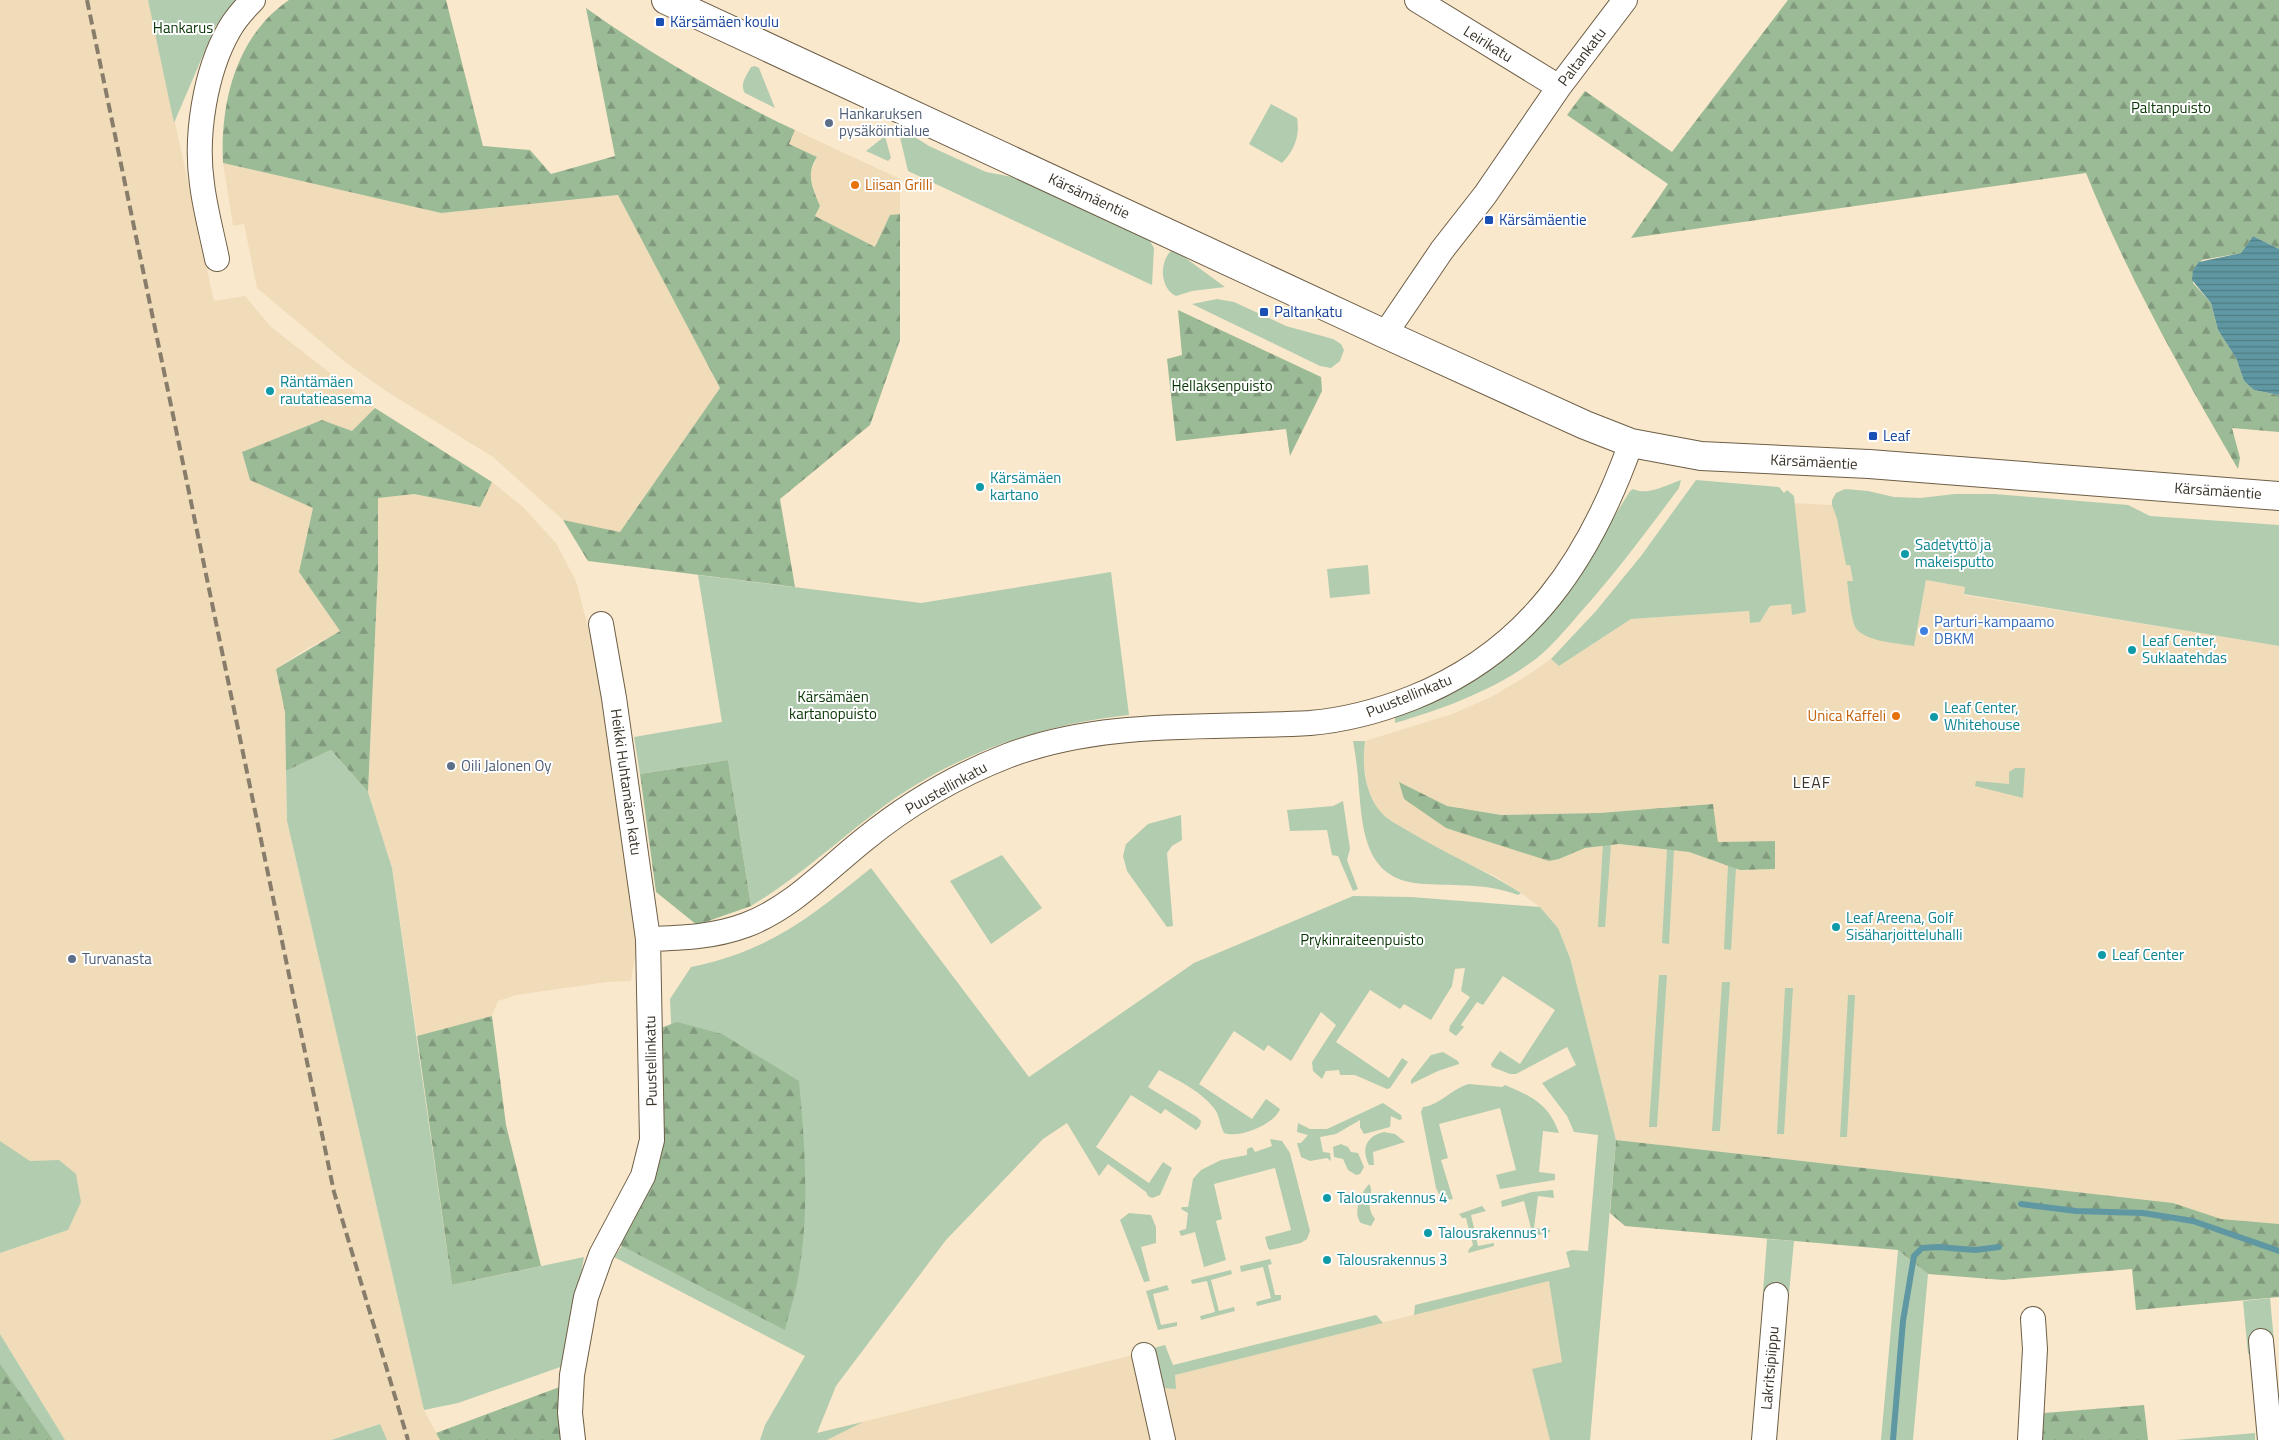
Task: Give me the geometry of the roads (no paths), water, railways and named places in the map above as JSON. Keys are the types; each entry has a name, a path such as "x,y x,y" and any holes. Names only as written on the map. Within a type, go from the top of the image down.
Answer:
{"street":[{"path":"217,259 202,183 201,122 218,54 229,30 253,0"},
{"name":"Kärsämäentie","path":"666,0 1385,334 1585,425 1631,443 1655,449 1701,456 1860,464 2279,496"},
{"name":"Leirikatu","path":"1417,0 1559,87"},
{"name":"Paltankatu","path":"1385,334 1442,250 1485,195 1559,87 1625,0"},
{"name":"Puustellinkatu","path":"573,1440 570,1413 572,1375 586,1297 601,1255 643,1176 652,1140 648,939 689,938 728,932 772,913 792,899 867,837 917,801 960,777 1037,745 1079,735 1118,731 1312,723 1352,718 1394,705 1432,690 1460,676 1510,640 1540,609 1575,562 1590,536 1618,478 1631,443"},
{"name":"Heikki Huhtamäen katu","path":"601,624 614,698 648,939"},
{"name":"Lakritsipiippu","path":"1764,1440 1776,1295"},
{"path":"2030,1440 2035,1349 2033,1319"},
{"path":"2261,1341 2270,1440"},
{"path":"1144,1354 1163,1440"}],"water":[{"path":"2253,236 2279,249 2279,395 2254,390 2244,381 2236,358 2218,330 2211,303 2192,280 2193,270 2199,262 2241,253"}],"waterway":[{"path":"2021,1204 2076,1211 2143,1213 2193,1221 2279,1251"},
{"path":"1893,1440 1903,1321 1914,1256 1922,1248 1938,1247 1975,1250 1999,1247"}],"railway":[{"path":"87,0 334,1192 408,1440"}],"place":[{"name":"Kärsämäen koulu","path":"660,22"},
{"name":"Hankaruksen pysäköintialue","path":"829,123"},
{"name":"Liisan Grilli","path":"855,185"},
{"name":"Kärsämäentie","path":"1489,220"},
{"name":"Paltankatu","path":"1264,312"},
{"name":"Räntämäen rautatieasema","path":"270,391"},
{"name":"Leaf","path":"1873,436"},
{"name":"Kärsämäen kartano","path":"980,487"},
{"name":"Sadetyttö ja makeisputto","path":"1905,554"},
{"name":"Parturi-kampaamo DBKM","path":"1924,631"},
{"name":"Leaf Center, Suklaatehdas","path":"2132,650"},
{"name":"Unica Kaffeli","path":"1896,716"},
{"name":"Leaf Center, Whitehouse","path":"1934,717"},
{"name":"Oili Jalonen Oy","path":"451,766"},
{"name":"Leaf Areena, Golf Sisäharjoitteluhalli","path":"1836,927"},
{"name":"Leaf Center","path":"2102,955"},
{"name":"Turvanasta","path":"72,959"},
{"name":"Talousrakennus 4","path":"1327,1198"},
{"name":"Talousrakennus 1","path":"1428,1233"},
{"name":"Talousrakennus 3","path":"1327,1260"}],"district":[{"name":"LEAF","path":"1812,782"}],"park label":[{"name":"Hankarus","path":"183,28"},
{"name":"Paltanpuisto","path":"2171,108"},
{"name":"Hellaksenpuisto","path":"1222,386"},
{"name":"Kärsämäen kartanopuisto","path":"833,706"},
{"name":"Prykinraiteenpuisto","path":"1362,940"}]}
